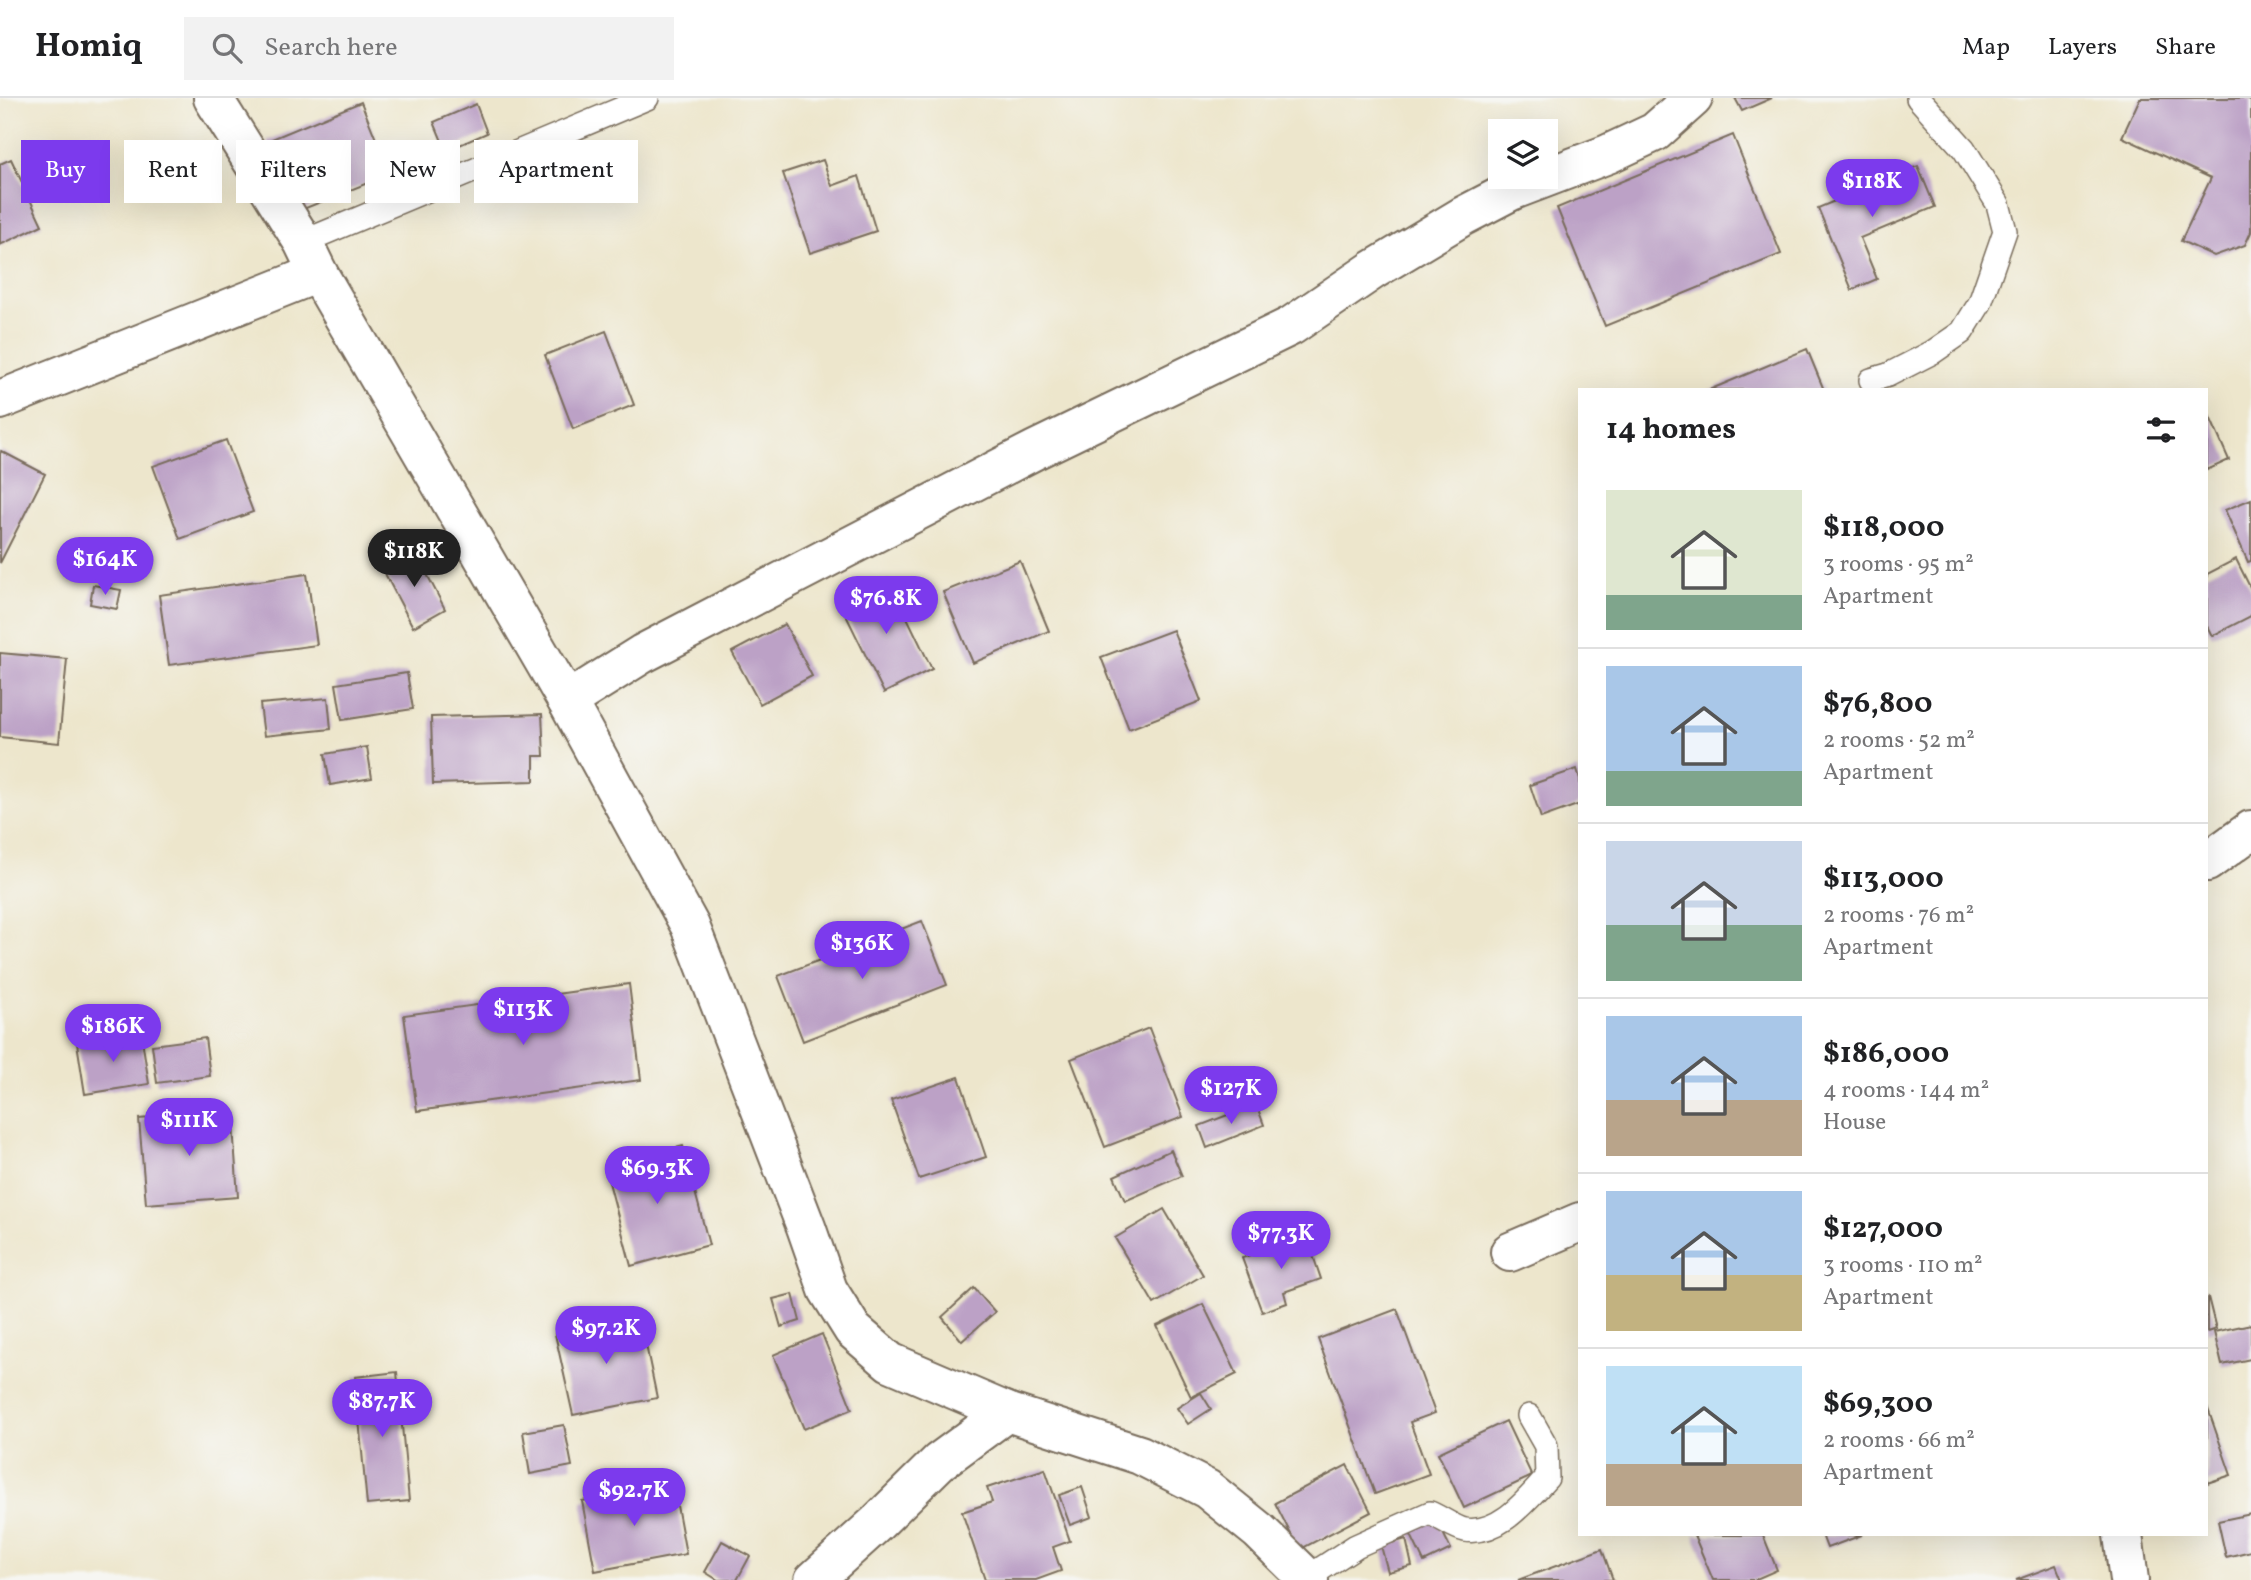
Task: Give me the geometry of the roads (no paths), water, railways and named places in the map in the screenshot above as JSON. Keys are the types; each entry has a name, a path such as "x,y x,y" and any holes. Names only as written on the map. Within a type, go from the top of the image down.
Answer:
{"street":[{"path":"213,98 311,257 566,701 690,926 828,1290 853,1329 890,1362 1007,1412 1140,1455 1207,1489 1259,1531 1308,1579"},
{"path":"566,701 642,654 1035,450 1291,326 1355,282 1463,216 1511,191 1608,154 1655,131 1693,98"},
{"path":"0,400 311,257"},
{"path":"2208,861 2251,830"},
{"path":"1510,1252 1578,1223"},
{"path":"814,1580 939,1462 1007,1412"},
{"path":"2123,1536 2129,1580"}],"lane":[{"path":"311,257 647,98"},
{"path":"1871,380 1888,375 1933,352 1962,332 1980,303 2005,231 1998,204 1964,149 1918,98"},
{"path":"1308,1579 1356,1546 1430,1513 1464,1530 1487,1528 1510,1516 1547,1478 1546,1446 1529,1416"}]}
